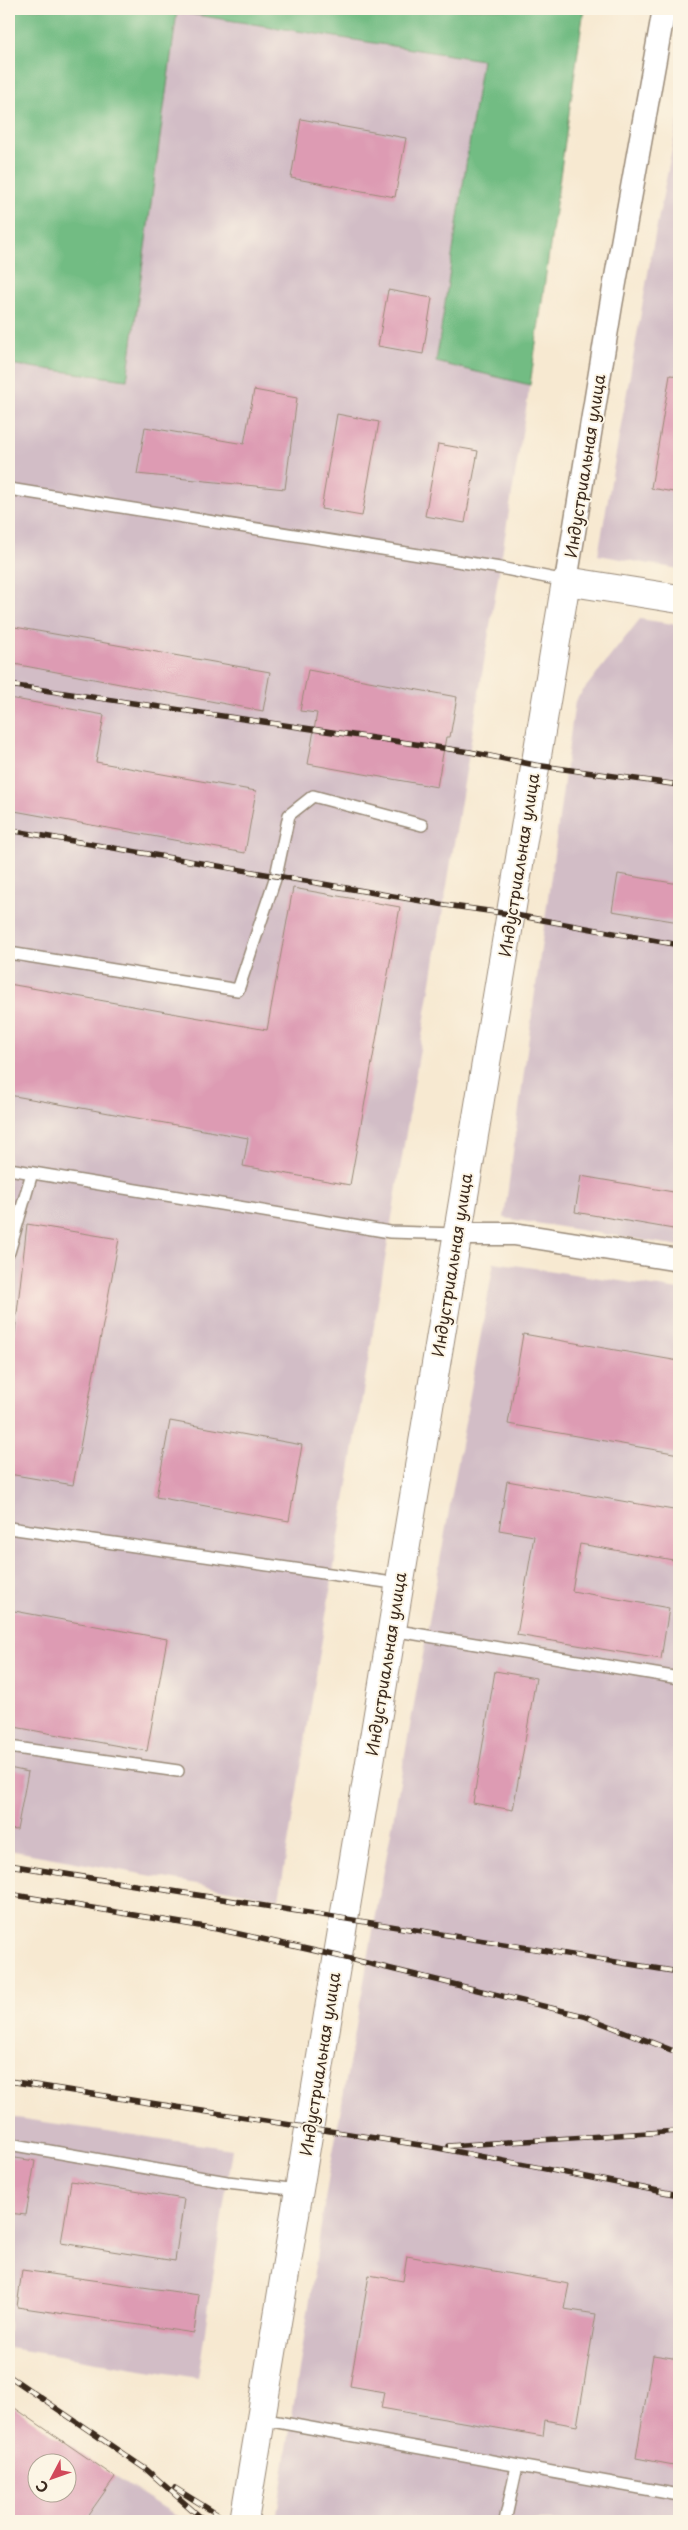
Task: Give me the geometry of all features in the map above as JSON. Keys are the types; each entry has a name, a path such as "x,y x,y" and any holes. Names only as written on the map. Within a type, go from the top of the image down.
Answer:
{"street":[{"name":"Индустриальная улица","path":"244,2521 613,296 664,9"},
{"path":"566,581 679,598"},
{"path":"458,1234 514,1234 679,1260"}],"lane":[{"path":"9,489 500,568 566,581"},
{"path":"9,953 238,990 276,876 289,815 314,796 422,825"},
{"path":"9,1169 390,1232 458,1234"},
{"path":"9,1252 32,1173"},
{"path":"9,1528 400,1584"},
{"path":"392,1630 679,1678"},
{"path":"9,1746 178,1771"},
{"path":"9,2144 227,2182 299,2190"},
{"path":"261,2419 679,2495"},
{"path":"505,2521 517,2466"}],"shaded area":[{"path":"177,12 483,60 436,361 530,385 279,1899 9,1850 9,364 127,379"},
{"path":"679,115 679,569 598,555 653,245"},
{"path":"640,619 679,625 679,1246 504,1218 575,701"},
{"path":"494,1262 679,1290 679,2521 276,2521 328,2180"},
{"path":"9,2117 232,2149 198,2378 9,2348"},
{"path":"9,2404 115,2477 185,2521 9,2521"}],"green space":[{"path":"9,9 584,9 530,385 436,362 482,60 177,12 127,380 9,364"}],"building":[{"path":"301,119 406,138 395,197 291,178"},
{"path":"388,290 432,298 423,354 378,346"},
{"path":"670,375 679,376 679,493 651,488"},
{"path":"254,390 297,398 285,489 137,474 145,427 244,444"},
{"path":"337,414 379,422 362,516 321,509"},
{"path":"438,444 478,451 465,523 425,516"},
{"path":"9,626 270,672 263,711 9,663"},
{"path":"308,670 457,697 450,737 446,737 437,787 308,764 317,713 300,711"},
{"path":"9,698 104,715 96,762 256,791 245,853 9,810"},
{"path":"618,874 679,884 679,922 612,911"},
{"path":"293,888 400,907 350,1185 243,1166 248,1138 9,1095 9,984 267,1030"},
{"path":"581,1176 679,1193 679,1230 575,1212"},
{"path":"27,1224 119,1239 73,1485 9,1474 9,1357 12,1358"},
{"path":"523,1334 679,1361 679,1454 508,1424"},
{"path":"170,1421 302,1445 289,1521 156,1497"},
{"path":"507,1481 679,1511 679,1561 580,1544 572,1591 669,1608 661,1659 517,1635 534,1536 499,1530"},
{"path":"9,1610 167,1639 147,1751 9,1726"},
{"path":"495,1671 536,1678 513,1810 473,1803"},
{"path":"9,1768 28,1772 17,1830 9,1829"},
{"path":"9,2157 35,2161 26,2215 9,2213"},
{"path":"71,2181 184,2199 175,2261 61,2243"},
{"path":"407,2256 569,2284 564,2309 596,2314 577,2426 545,2420 543,2436 381,2408 384,2392 350,2386 369,2275 403,2281"},
{"path":"22,2270 199,2295 194,2333 17,2307"},
{"path":"653,2355 679,2359 679,2466 636,2458"},
{"path":"9,2404 115,2477 84,2521 9,2521"}],"railway":[{"path":"9,685 470,752 535,765 679,785"},
{"path":"9,830 445,905 510,914 679,945"},
{"path":"9,1865 679,1972"},
{"path":"9,1894 217,1929 338,1956 584,2016 679,2053"},
{"path":"9,2081 433,2147 679,2195"},
{"path":"448,2146 679,2131"},
{"path":"9,2376 147,2470 205,2521"},
{"path":"175,2488 228,2521"}]}
